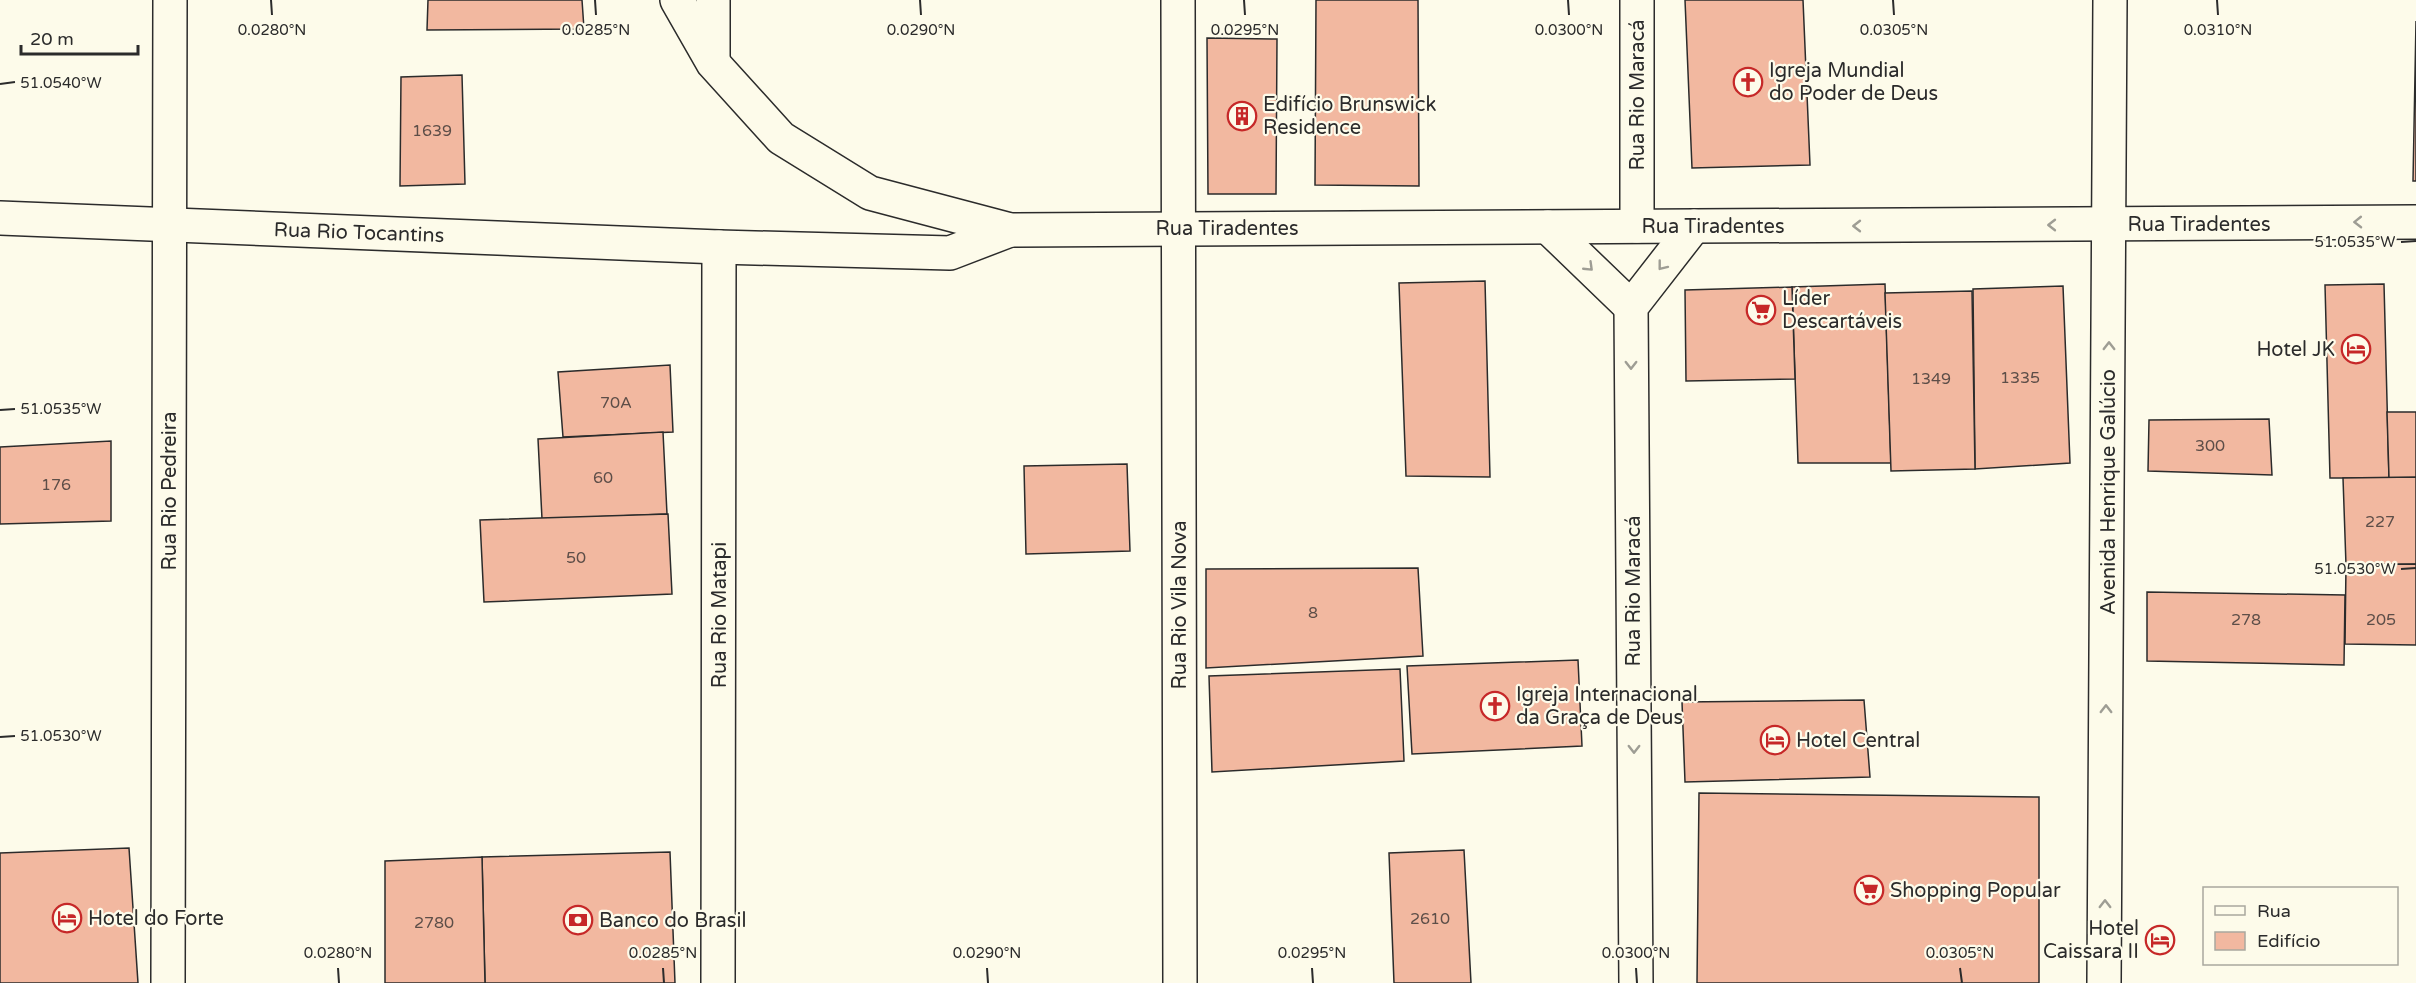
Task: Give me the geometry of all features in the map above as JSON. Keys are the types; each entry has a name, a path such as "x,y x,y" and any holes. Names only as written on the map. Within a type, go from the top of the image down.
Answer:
{"street":[{"name":"Rua Rio Pedreira","path":"168,983 170,0"},
{"name":"Rua Tiradentes","path":"677,0 713,63 781,138 870,193 1010,230 2416,222"},
{"path":"713,0 713,63"},
{"name":"Rua Rio Vila Nova","path":"1178,0 1180,983"},
{"name":"Rua Rio Maracá","path":"1637,0 1637,226"},
{"name":"Avenida Henrique Galúcio","path":"2104,983 2110,0"},
{"name":"Rua Rio Tocantins","path":"0,218 719,248"},
{"path":"1548,227 1631,307 1694,226"},
{"name":"Rua Tiradentes","path":"719,248 950,253 1010,230"},
{"name":"Rua Rio Matapi","path":"718,983 719,248"},
{"name":"Rua Rio Maracá","path":"1631,307 1636,983"}],"building":[{"path":"428,0 582,0 584,29 427,30"},
{"path":"1316,0 1418,0 1419,186 1315,185"},
{"name":"Igreja Mundial do Poder de Deus","path":"1685,0 1803,0 1810,165 1692,168"},
{"path":"2416,21 2416,181 2413,181"},
{"name":"Edifício Brunswick Residence","path":"1207,38 1277,39 1276,194 1208,194"},
{"path":"462,75 465,184 400,186 401,77"},
{"path":"1485,281 1490,477 1406,476 1399,283"},
{"path":"1885,284 1891,463 1798,463 1792,287"},
{"name":"Hotel JK","path":"2384,284 2389,478 2330,478 2325,285"},
{"path":"2063,286 2070,463 1975,469 1973,289"},
{"path":"1792,287 1795,379 1686,381 1685,290"},
{"path":"1972,291 1975,469 1891,471 1885,293"},
{"path":"670,365 673,432 563,437 558,372"},
{"path":"2387,412 2416,412 2416,478 2389,478"},
{"path":"2269,419 2272,475 2148,471 2149,420"},
{"path":"663,432 667,514 542,519 538,439"},
{"path":"111,441 111,521 0,524 0,447"},
{"path":"1127,464 1130,551 1026,554 1024,466"},
{"path":"2416,477 2416,564 2346,565 2343,478"},
{"path":"668,514 672,594 484,602 480,520"},
{"path":"2416,564 2416,645 2345,644 2346,565"},
{"path":"1418,568 1423,656 1206,668 1206,569"},
{"path":"2147,592 2345,595 2344,665 2147,661"},
{"name":"Igreja Internacional da Graça de Deus","path":"1578,660 1582,746 1412,754 1407,666"},
{"path":"1400,669 1404,761 1212,772 1209,676"},
{"name":"Hotel Central","path":"1864,700 1870,777 1685,782 1682,702"},
{"name":"Shopping Popular","path":"1699,793 2039,797 2039,983 1697,983"},
{"name":"Hotel do Forte","path":"129,848 138,983 0,983 0,853"},
{"path":"1464,850 1471,983 1394,983 1389,853"},
{"name":"Banco do Brasil","path":"670,852 675,983 485,983 482,857"},
{"path":"482,857 485,983 385,983 385,861"}],"place":[{"name":"Igreja Mundial do Poder de Deus","path":"1748,82"},
{"name":"Edifício Brunswick Residence","path":"1242,116"},
{"name":"Líder Descartáveis","path":"1761,310"},
{"name":"Hotel JK","path":"2356,349"},
{"name":"Igreja Internacional da Graça de Deus","path":"1495,706"},
{"name":"Hotel Central","path":"1775,740"},
{"name":"Shopping Popular","path":"1869,890"},
{"name":"Hotel do Forte","path":"67,918"},
{"name":"Banco do Brasil","path":"578,920"},
{"name":"Hotel Caissara II","path":"2160,940"}]}
